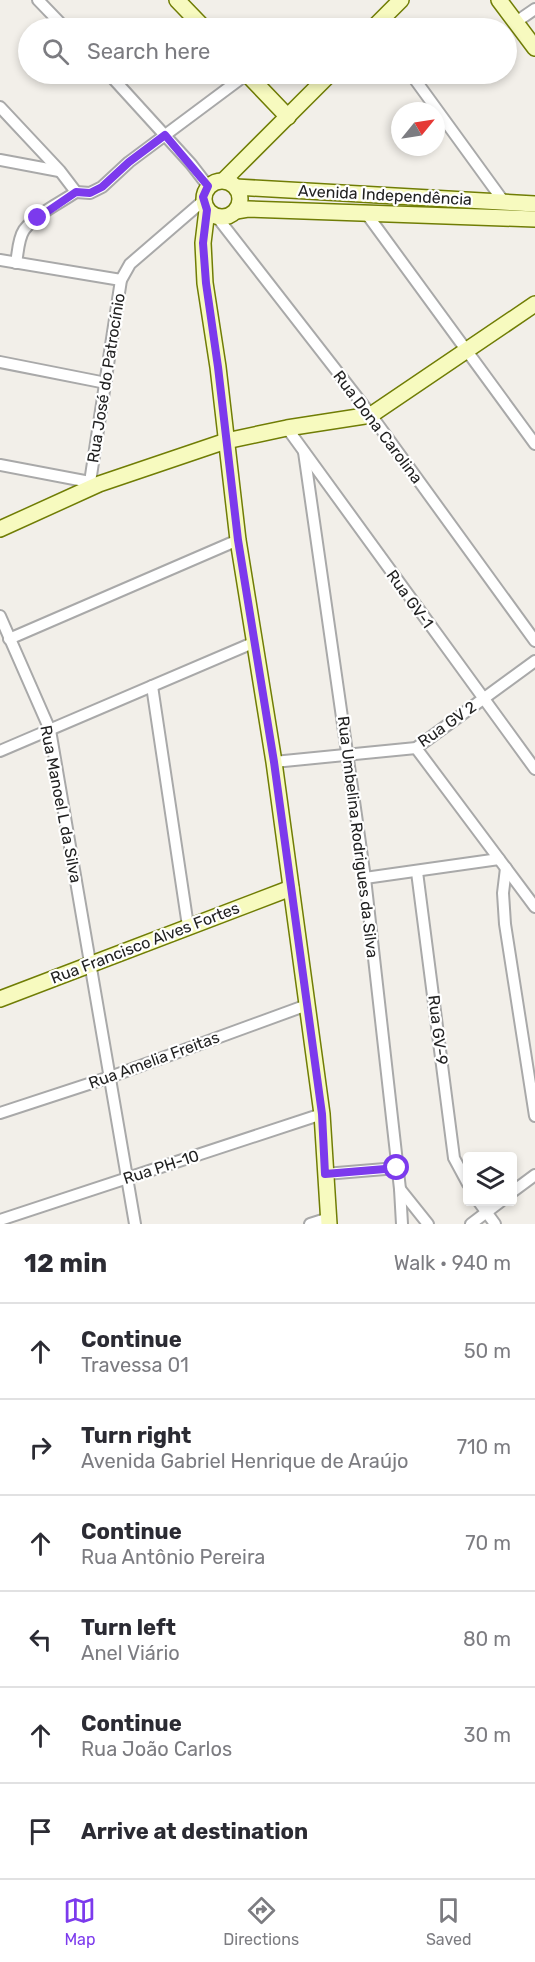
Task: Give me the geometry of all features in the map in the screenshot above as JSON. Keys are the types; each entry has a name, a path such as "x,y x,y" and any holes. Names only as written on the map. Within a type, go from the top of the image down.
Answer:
{"street":[{"path":"38,0 56,18"},
{"path":"177,0 194,18"},
{"path":"385,18 401,0"},
{"path":"499,0 513,18"},
{"path":"517,21 535,9"},
{"path":"517,23 535,48"},
{"path":"118,84 180,151 208,186"},
{"path":"16,263 20,238 25,229 76,192 90,193 102,187 129,162 233,84"},
{"path":"257,84 288,117"},
{"path":"230,183 320,84"},
{"path":"418,84 504,202"},
{"path":"0,106 60,171 76,192"},
{"path":"180,123 180,151"},
{"path":"0,160 60,171"},
{"path":"230,183 215,181 204,193 209,210 203,243 206,283 238,540 274,762 322,1114 329,1221 310,1224"},
{"path":"209,210 227,216 236,211 240,199 230,183"},
{"name":"Avenida Independência","path":"230,183 535,204"},
{"name":"Avenida Independência","path":"236,211 248,209 535,219"},
{"name":"Rua José do Patrocínio","path":"94,483 121,280 130,264 209,210"},
{"name":"Rua Dona Carolina","path":"209,210 371,416 535,640"},
{"path":"366,213 535,444"},
{"path":"0,260 121,280"},
{"path":"0,529 94,483 226,441 287,428 371,416 535,304"},
{"path":"0,362 106,383"},
{"name":"Rua GV-1","path":"287,428 535,769"},
{"name":"Rua Umbelina Rodrigues da Silva","path":"304,452 365,878 402,1224"},
{"path":"0,465 94,483"},
{"path":"9,639 238,540"},
{"name":"Rua Manoel L da Silva","path":"0,616 50,730 135,1224"},
{"path":"0,752 255,642"},
{"name":"Rua GV 2","path":"274,762 416,748 535,661"},
{"path":"152,686 188,927"},
{"path":"416,748 535,907"},
{"path":"365,878 503,863"},
{"path":"503,863 506,924 535,1116"},
{"name":"Rua GV-9","path":"417,872 454,1158 463,1175"},
{"name":"Rua Francisco Alves Fortes","path":"0,999 291,888"},
{"name":"Rua Amelia Freitas","path":"0,1113 110,1077 307,1005"},
{"name":"Rua PH-10","path":"0,1221 322,1114"},
{"path":"325,1174 397,1168"},
{"path":"517,1189 535,1175"},
{"path":"400,1189 428,1224"},
{"path":"482,1206 495,1224"},
{"path":"471,1224 494,1206"}],"route":[{"path":"38,218 76,192 90,193 102,187 112,176 165,135 208,186 203,197 207,210 203,243 206,283 238,540 274,762 322,1114 325,1174 397,1168"}]}
